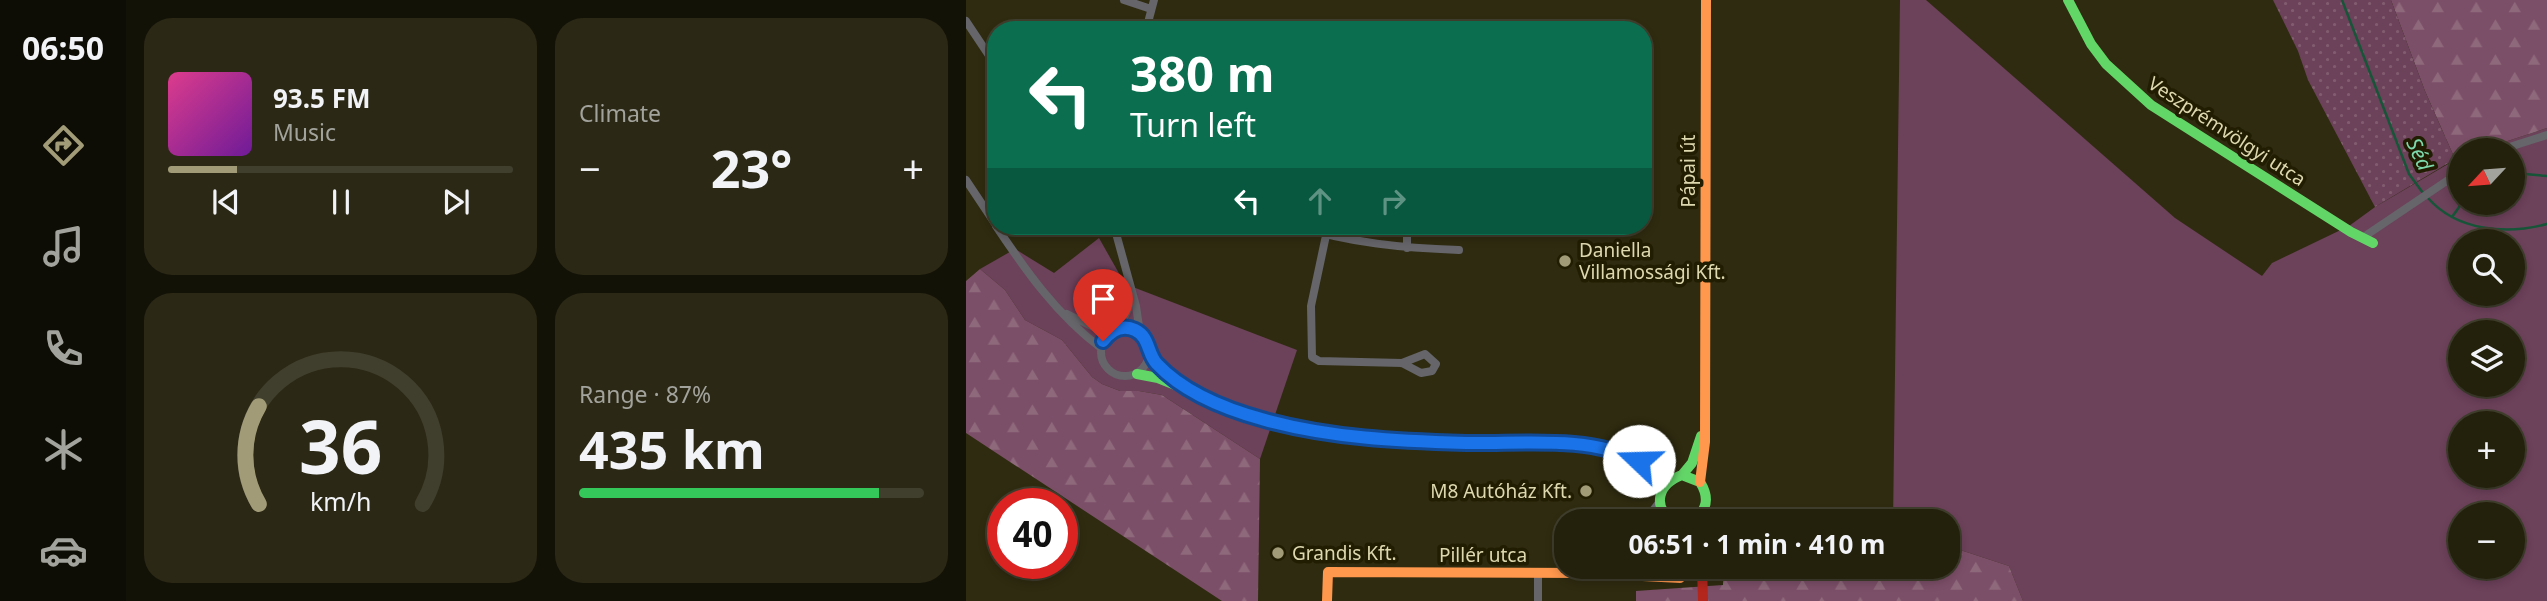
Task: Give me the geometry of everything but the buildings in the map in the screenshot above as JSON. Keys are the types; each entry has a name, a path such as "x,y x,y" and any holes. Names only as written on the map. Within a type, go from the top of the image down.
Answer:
{"street":[{"path":"1124,0 1151,9"},
{"path":"1148,21 1154,0"},
{"name":"Pápai út","path":"1705,509 1707,498 1700,482 1705,442 1706,0"},
{"name":"Veszprémvölgyi utca","path":"2068,0 2091,44 2106,64 2151,105 2367,240 2448,180"},
{"path":"966,21 987,52"},
{"path":"2525,142 2547,135"},
{"path":"966,180 987,212"},
{"path":"1003,235 1031,277 1056,306 1101,348"},
{"path":"1116,235 1136,306 1140,333"},
{"path":"1402,363 1319,361 1311,357 1311,306 1325,235 1407,248 1459,250"},
{"path":"1407,235 1407,248"},
{"path":"1119,328 1128,309 1128,279"},
{"path":"1056,306 1077,320 1108,334"},
{"path":"1192,391 1159,366 1150,355 1148,343 1140,333 1130,328 1119,328 1108,334 1101,348 1101,356 1108,370 1122,377 1137,374 1158,378 1252,416 1323,433 1367,439 1591,444 1700,482"},
{"path":"1137,374 1143,369 1150,355"},
{"name":"Pápai út","path":"1660,491 1692,463 1705,427"},
{"path":"1632,457 1660,491 1658,503 1654,509"},
{"path":"1658,503 1661,509"},
{"name":"Pillér utca","path":"1327,601 1328,572 1554,574"},
{"path":"1538,573 1538,601"},
{"path":"1702,579 1703,601"}],"shaded area":[{"path":"1900,0 1926,0 2175,218 2262,276 2272,263 2349,226 2375,207 2448,164 2448,215 2525,215 2525,138 2517,138 2547,128 2547,601 2023,601 2009,566 1960,550 1960,509 1893,509"},
{"path":"2273,0 2391,0 2448,143 2448,163 2375,207 2308,80 2298,51"},
{"path":"1099,238 1125,284 1297,350 1260,459 1162,395 1120,391 1102,384 1092,377 1062,340 1025,320 1005,290 980,269 1015,249 1054,273"}],"green space":[{"path":"2391,0 2547,0 2547,128 2517,138 2448,138 2448,143"},
{"path":"980,269 1005,290 1025,320 1062,340 1092,377 1102,384 1120,391 1162,395 1260,459 1258,601 1222,601 1078,506 1078,488 1050,488 966,433 966,281"},
{"path":"1960,550 2009,566 2023,601 1636,601 1636,591 1723,585 1723,579 1960,579"}],"waterway":[{"name":"Séd","path":"2342,0 2409,174 2423,193"},
{"path":"2525,174 2547,176"},
{"name":"Séd","path":"2428,198 2453,218 2483,228 2515,229 2547,224"}],"traffic: fast":[{"path":"2068,0 2091,44 2106,64 2151,105 2351,232 2373,243"},
{"path":"1137,374 1158,378 1253,416 1323,433 1367,439 1591,444 1632,457 1672,478"},
{"path":"1682,475 1692,463 1701,436"},
{"path":"1662,509 1660,496 1663,489 1682,475 1700,482 1706,499 1704,509"}],"traffic: slow":[{"path":"1700,482 1705,442 1706,0"},
{"path":"1327,601 1328,572 1554,573"}],"traffic: jam":[{"path":"1702,579 1703,601"}],"place":[{"name":"Daniella Villamossági Kft.","path":"1565,261"},
{"name":"M8 Autóház Kft.","path":"1586,491"},
{"name":"Grandis Kft.","path":"1278,553"}],"route":[{"path":"1103,341 1108,334 1119,328 1136,330 1145,337 1150,355 1159,366 1192,391 1232,409 1277,423 1367,439 1591,444 1639,461"}]}
